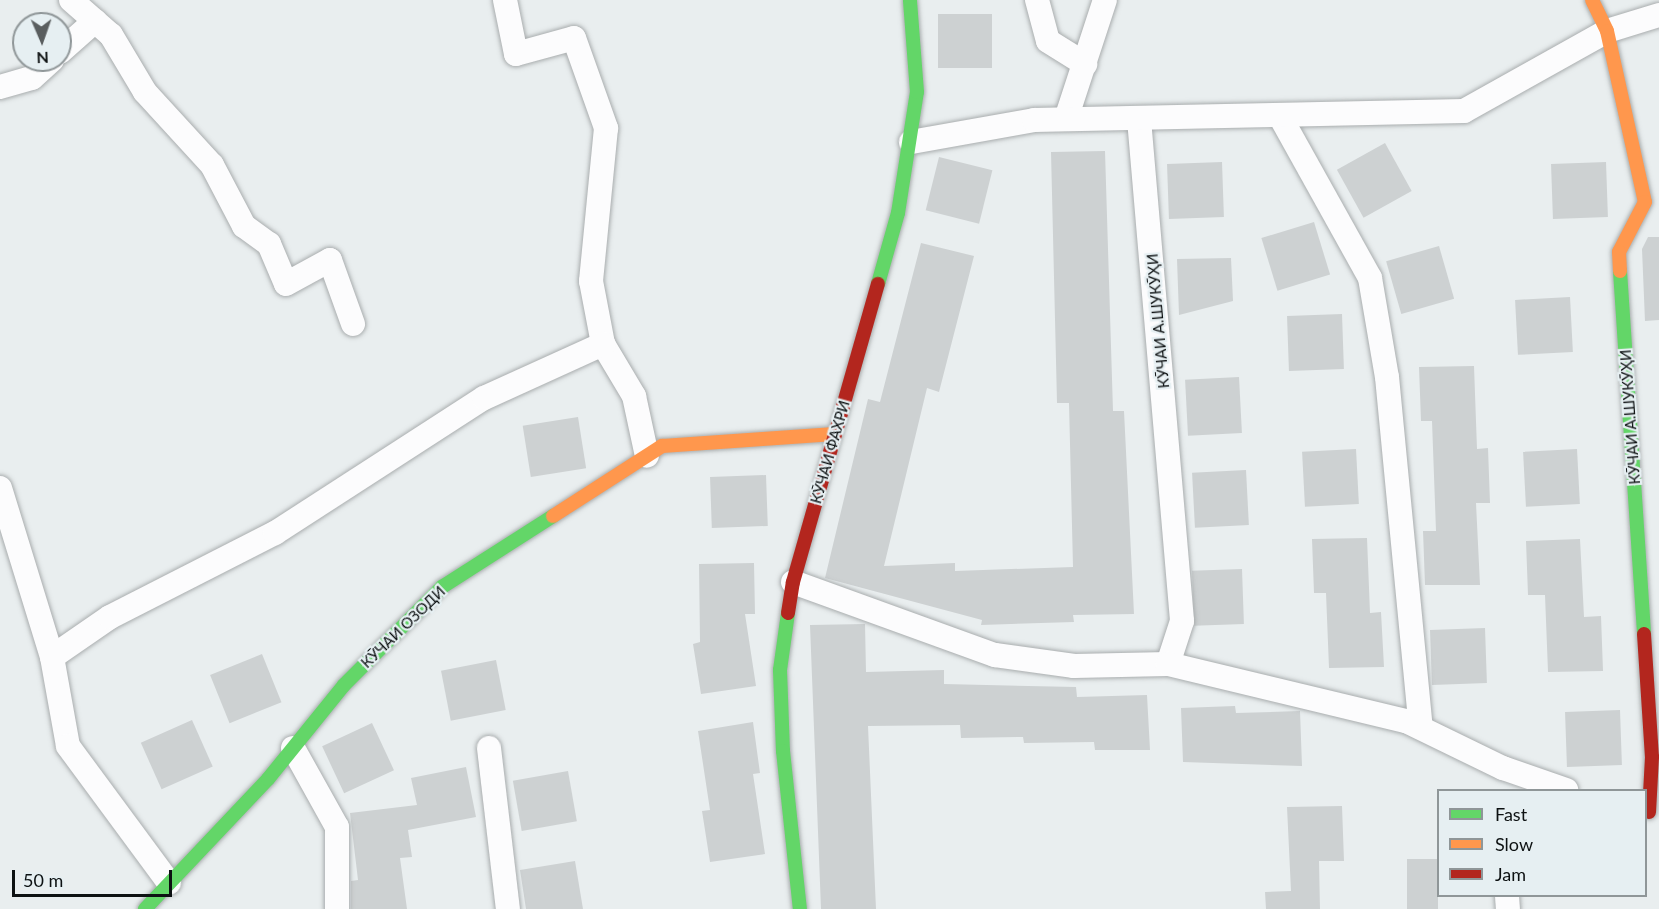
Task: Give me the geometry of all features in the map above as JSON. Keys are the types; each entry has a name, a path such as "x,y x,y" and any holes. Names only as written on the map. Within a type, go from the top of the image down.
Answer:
{"street":[{"path":"71,0 111,35 145,92 212,165 244,226 269,244 286,284 330,260 353,324"},
{"path":"505,0 516,54 574,38 606,128 591,281 603,344 634,396 647,456"},
{"name":"КӮЧАИ ФАХРИ","path":"800,909 783,751 780,670 793,582 898,213 911,142 917,92 910,0"},
{"path":"1036,0 1047,41 1085,64"},
{"path":"1066,119 1105,0"},
{"name":"КӮЧАИ А.ШУКӮҲИ","path":"1592,0 1606,31 1645,202 1619,252 1652,746 1651,813"},
{"path":"911,142 1034,120 1281,118 1464,111 1606,31 1659,15"},
{"path":"72,41 95,21"},
{"path":"0,87 32,78 38,72"},
{"path":"1281,118 1370,278 1387,377 1421,727"},
{"name":"КӮЧАИ А.ШУКӮҲИ","path":"1139,119 1182,621 1168,664"},
{"path":"52,657 110,617 275,533 484,398 603,344"},
{"name":"КӮЧАИ ОЗОДИ","path":"145,909 293,748 344,685 442,588 662,446 835,434"},
{"path":"2,500 52,657 68,746 170,883"},
{"path":"793,582 995,655 1074,666 1168,664 1421,727 1504,779 1560,789"},
{"path":"293,748 337,827 337,909"},
{"path":"489,748 508,909"}],"building":[{"path":"938,14 992,14 992,68 938,68"},
{"path":"1385,143 1412,191 1364,218 1337,170"},
{"path":"1105,151 1113,411 1124,411 1134,614 1073,615 1074,622 981,625 982,620 825,578 868,399 880,402 921,243 974,256 939,392 927,388 884,566 955,563 955,571 1073,567 1069,403 1057,403 1051,152"},
{"path":"939,157 992,170 979,224 926,210"},
{"path":"1222,162 1224,217 1169,219 1167,164"},
{"path":"1606,162 1608,217 1553,219 1551,164"},
{"path":"1314,222 1330,275 1277,291 1261,238"},
{"path":"1648,237 1659,237 1659,320 1645,321 1642,249"},
{"path":"1439,246 1454,299 1401,314 1386,261"},
{"path":"1231,258 1233,301 1179,315 1177,259"},
{"path":"1570,297 1573,352 1518,355 1515,300"},
{"path":"1342,314 1344,369 1289,371 1287,316"},
{"path":"1474,366 1477,449 1488,448 1490,503 1476,503 1480,585 1425,585 1423,531 1436,531 1432,421 1421,421 1419,367"},
{"path":"1239,377 1242,433 1188,436 1185,380"},
{"path":"578,417 586,468 531,477 523,426"},
{"path":"1356,449 1359,504 1305,507 1302,452"},
{"path":"1577,449 1580,504 1526,507 1523,452"},
{"path":"1246,470 1249,525 1195,528 1192,473"},
{"path":"766,475 768,526 712,528 710,477"},
{"path":"1367,538 1370,613 1381,612 1384,667 1329,668 1326,593 1314,593 1312,539"},
{"path":"1580,539 1584,617 1601,616 1603,671 1548,672 1545,595 1528,595 1526,541"},
{"path":"754,563 755,614 745,614 756,686 701,694 693,644 700,642 699,564"},
{"path":"1242,569 1244,624 1194,626 1192,571"},
{"path":"865,624 866,672 944,670 944,684 1076,687 1077,697 1147,695 1150,750 1095,750 1094,742 1024,743 1023,737 961,738 960,725 868,726 876,909 821,909 810,625"},
{"path":"1485,628 1487,683 1432,685 1430,630"},
{"path":"262,654 281,702 230,723 210,675"},
{"path":"496,660 506,710 451,721 441,671"},
{"path":"1235,706 1236,713 1300,711 1302,766 1183,762 1181,708"},
{"path":"1620,710 1622,765 1567,767 1565,712"},
{"path":"192,720 213,767 162,789 141,743"},
{"path":"753,722 760,773 753,774 765,854 710,862 702,811 710,810 698,731"},
{"path":"372,723 394,770 344,793 322,746"},
{"path":"466,767 476,817 408,830 412,857 400,858 407,909 351,909 351,881 358,880 350,813 417,805 411,778"},
{"path":"568,771 577,821 522,831 513,781"},
{"path":"1342,806 1344,861 1319,861 1320,909 1266,909 1265,892 1291,891 1287,807"},
{"path":"1407,859 1437,859 1438,909 1407,909"},
{"path":"575,861 583,909 526,909 520,870"}],"traffic: fast":[{"path":"878,284 898,213 917,92 910,0"},
{"path":"1620,271 1644,634"},
{"path":"145,909 268,779 344,685 442,587 553,516"},
{"path":"788,613 780,670 783,751 800,909"}],"traffic: slow":[{"path":"1592,0 1607,31 1645,202 1619,252 1620,271"},
{"path":"553,516 662,446 835,434"}],"traffic: jam":[{"path":"788,613 793,582 878,284"},
{"path":"1644,634 1652,757 1649,812"}]}
